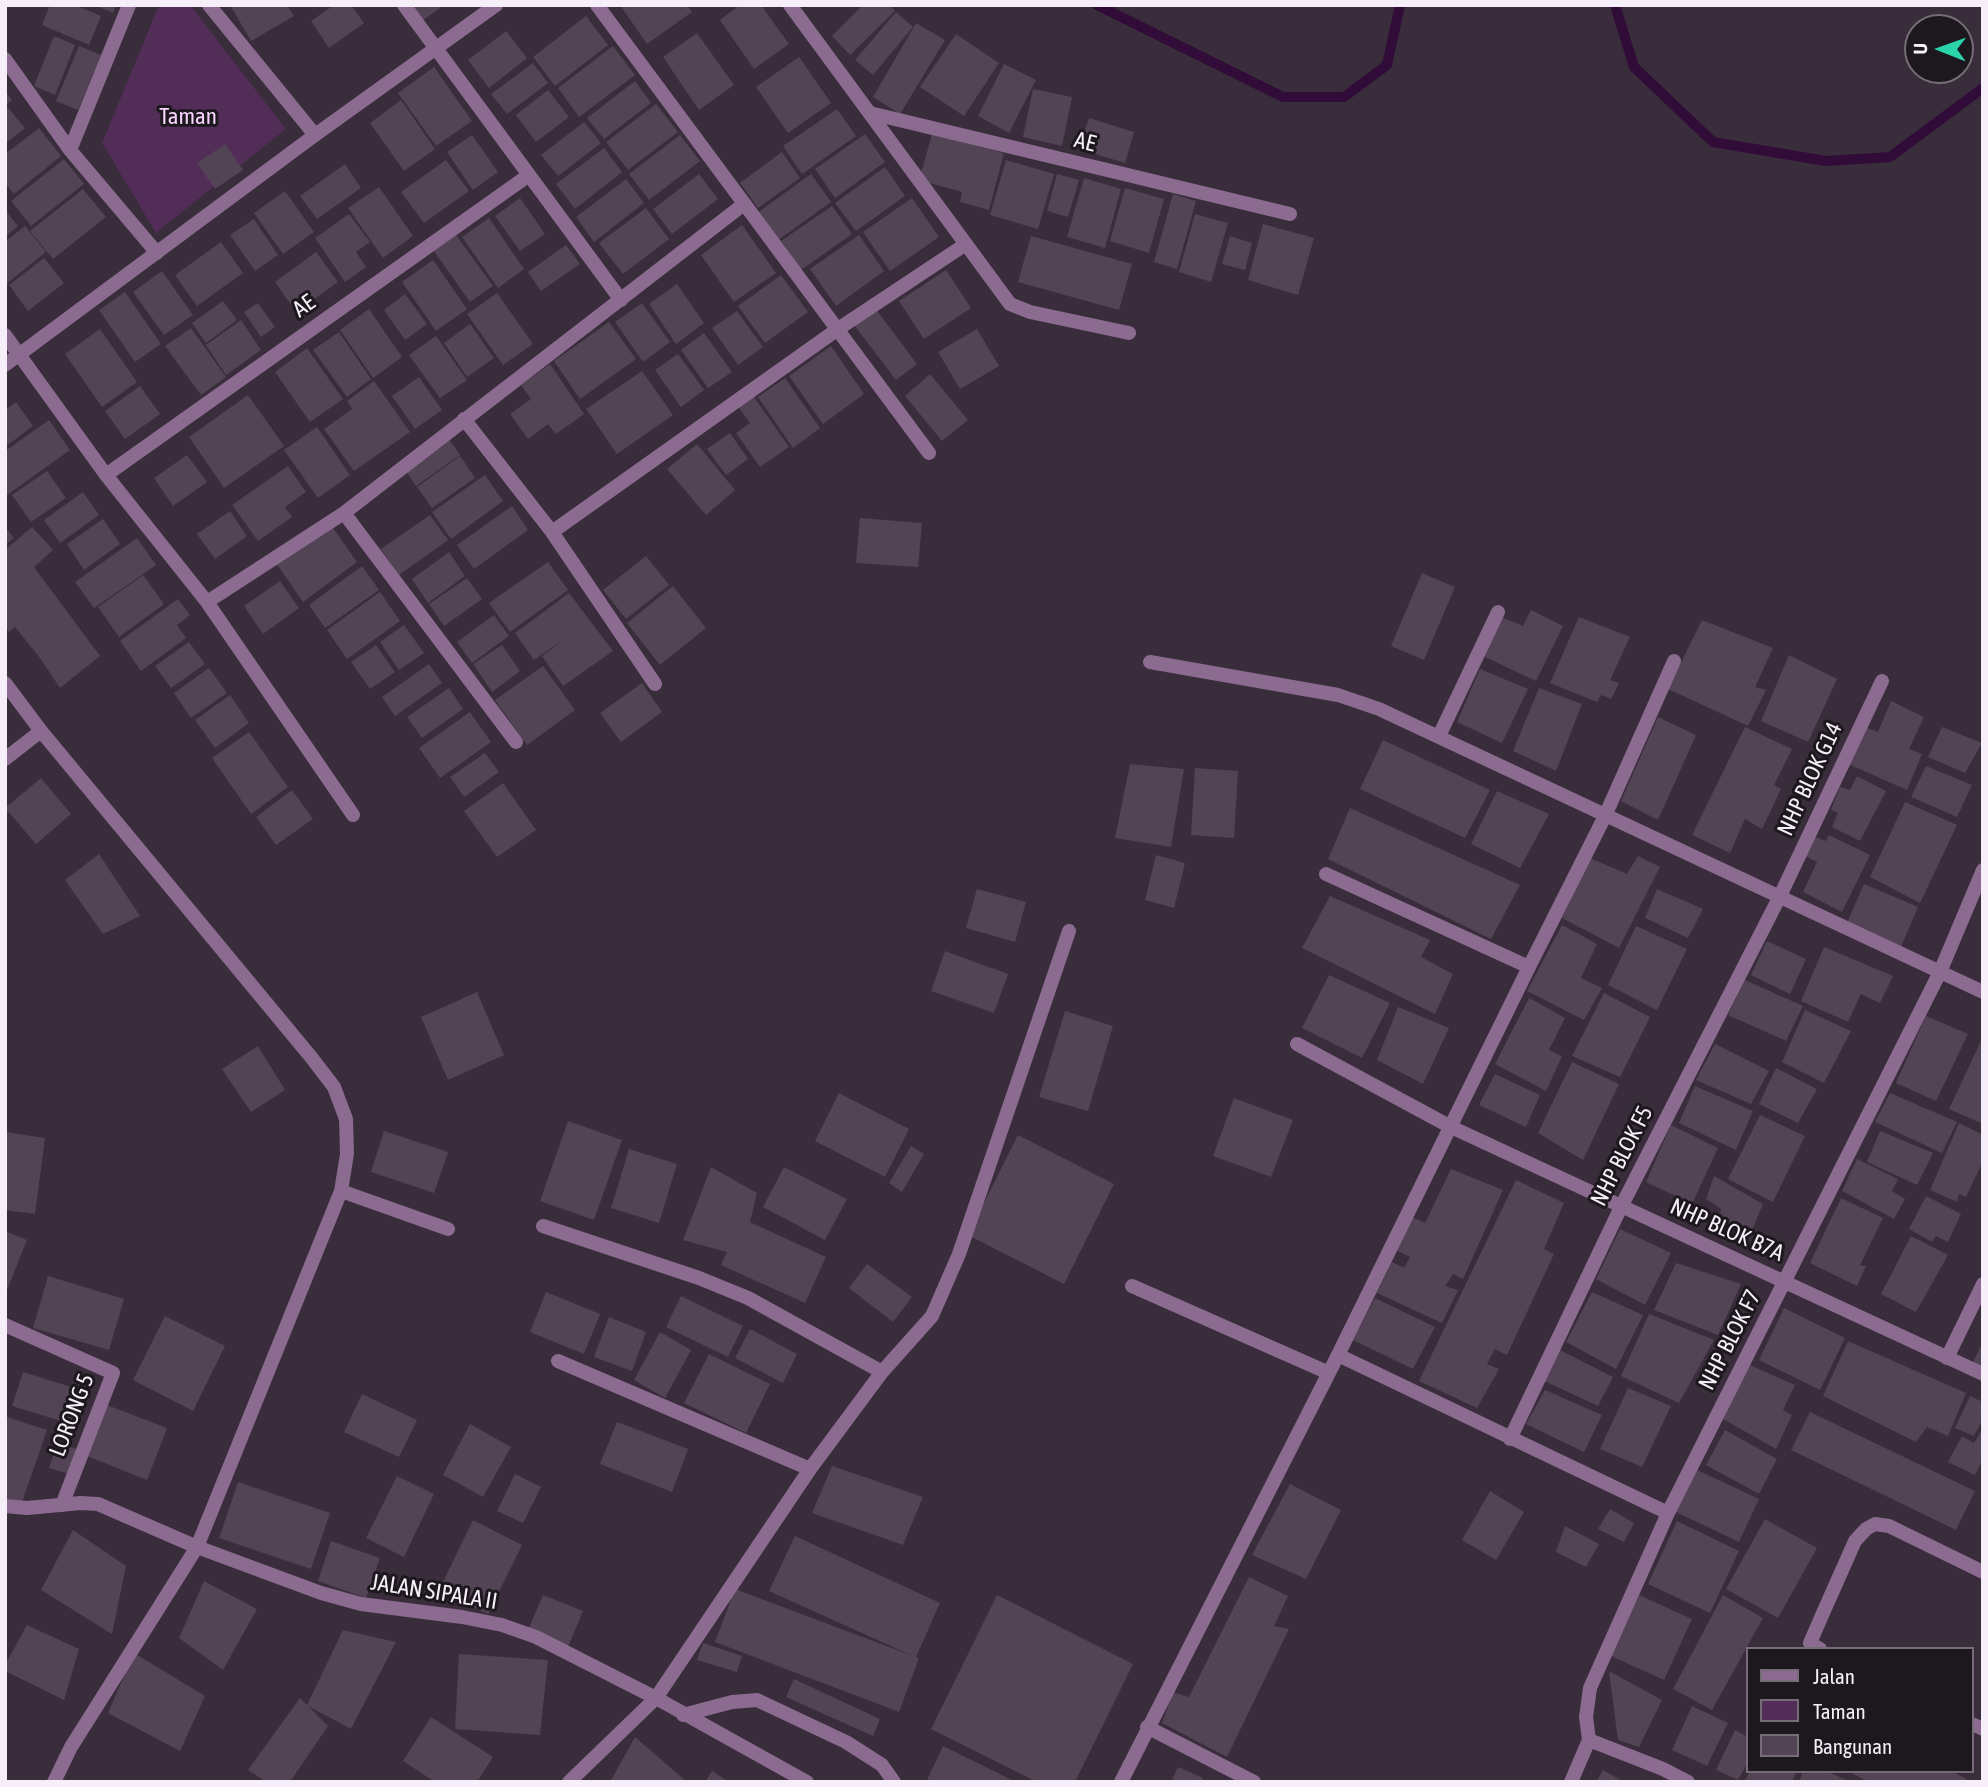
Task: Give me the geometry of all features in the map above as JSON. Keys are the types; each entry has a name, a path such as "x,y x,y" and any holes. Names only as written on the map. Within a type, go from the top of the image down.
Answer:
{"street":[{"path":"70,150 129,5"},
{"path":"209,5 315,135"},
{"path":"404,5 621,300"},
{"path":"5,365 315,135 496,5"},
{"path":"597,5 929,453"},
{"path":"790,5 1010,304 1129,332"},
{"path":"5,59 70,150 157,253"},
{"name":"AE","path":"870,113 1290,214"},
{"name":"AE","path":"106,475 529,175"},
{"path":"207,602 344,513 744,204"},
{"path":"552,532 838,329 966,244"},
{"path":"5,335 106,475 207,602 353,815"},
{"path":"464,419 552,532 655,684"},
{"path":"344,513 516,742"},
{"path":"1439,736 1498,612"},
{"path":"1121,1782 1329,1373 1605,816 1674,661"},
{"path":"1150,662 1338,695 1379,709 1983,992"},
{"name":"NHP BLOK G14","path":"1780,896 1882,681"},
{"path":"5,683 41,731 334,1087 346,1119 347,1154 341,1191 197,1547 71,1748 54,1782"},
{"path":"5,759 41,731"},
{"name":"NHP BLOK F7","path":"1589,1740 1586,1717 1590,1688 1668,1513 1940,972 1983,870"},
{"path":"1326,874 1529,967"},
{"name":"NHP BLOK F5","path":"1510,1439 1621,1207 1780,896"},
{"path":"569,1782 656,1698 810,1469 882,1372 921,1329 942,1297 1069,931"},
{"name":"NHP BLOK B7A","path":"1297,1044 1451,1127 1983,1374"},
{"path":"341,1191 448,1229"},
{"path":"543,1226 699,1278 748,1298 882,1372"},
{"path":"1947,1358 1983,1284"},
{"path":"1132,1286 1329,1373"},
{"name":"LORONG 5","path":"5,1325 113,1373 62,1505"},
{"path":"1338,1355 1668,1513"},
{"path":"558,1361 810,1469"},
{"name":"JALAN SIPALA II","path":"5,1506 27,1508 98,1504 197,1547 321,1593 361,1604 502,1625 536,1637 656,1698 807,1782"},
{"path":"1812,1647 1855,1541 1875,1524 1889,1526 1983,1572"},
{"path":"683,1714 732,1702 757,1700 846,1742 883,1765 894,1782"},
{"path":"1147,1727 1254,1782"},
{"path":"1571,1782 1589,1740 1688,1782"}],"green space":[{"name":"Taman","path":"159,5 190,5 286,129 156,233 102,143"}],"building":[{"path":"50,5 75,5 101,16 89,45 42,25"},
{"path":"95,5 116,5 113,13"},
{"path":"230,5 287,5 294,16 251,41"},
{"path":"334,5 351,5 364,23 329,48 311,21"},
{"path":"405,5 444,5 418,24"},
{"path":"620,5 687,5 692,12 647,44"},
{"path":"740,5 761,5 789,44 754,69 720,20"},
{"path":"863,5 890,5 895,11 850,55 832,36"},
{"path":"896,12 913,27 873,75 855,60"},
{"path":"586,16 608,45 555,86 533,57"},
{"path":"916,23 945,40 900,114 873,97"},
{"path":"506,31 527,58 489,88 468,60"},
{"path":"697,33 734,85 699,110 663,57"},
{"path":"956,34 999,63 964,116 920,87"},
{"path":"54,36 75,45 55,95 34,86"},
{"path":"79,46 101,55 78,110 56,101"},
{"path":"613,46 635,75 579,117 558,88"},
{"path":"799,57 831,103 788,133 756,87"},
{"path":"533,63 548,83 507,114 491,94"},
{"path":"1004,64 1036,80 1009,133 978,116"},
{"path":"434,67 472,121 436,146 398,93"},
{"path":"635,81 651,103 604,139 587,118"},
{"path":"1033,89 1072,97 1062,146 1023,137"},
{"path":"548,90 569,117 536,142 516,115"},
{"path":"5,91 12,100 6,105 25,128 5,144"},
{"path":"401,100 435,149 404,171 370,123"},
{"path":"656,104 678,132 628,170 606,142"},
{"path":"837,109 856,136 802,174 783,146"},
{"path":"1089,118 1134,132 1125,163 1079,149"},
{"path":"584,122 601,143 558,176 541,155"},
{"path":"39,128 61,156 14,194 5,183 5,154"},
{"path":"865,134 885,162 835,198 815,169"},
{"path":"932,134 1004,153 989,210 960,202 962,192 919,180"},
{"path":"472,135 498,172 473,190 447,152"},
{"path":"680,135 700,161 649,200 629,174"},
{"path":"225,144 243,170 215,189 197,163"},
{"path":"604,148 622,172 575,209 556,184"},
{"path":"782,152 800,178 758,208 740,183"},
{"path":"64,159 84,184 31,226 11,201"},
{"path":"446,160 469,191 424,223 401,192"},
{"path":"1006,160 1054,174 1038,229 990,215"},
{"path":"345,164 361,188 317,219 300,196"},
{"path":"885,167 905,196 856,231 835,203"},
{"path":"699,174 718,199 672,234 653,209"},
{"path":"811,174 831,202 777,241 757,213"},
{"path":"1057,174 1079,180 1068,217 1047,211"},
{"path":"1084,178 1121,189 1105,248 1067,237"},
{"path":"626,179 644,203 594,242 576,217"},
{"path":"379,187 413,236 383,258 348,208"},
{"path":"1125,188 1164,199 1149,253 1110,241"},
{"path":"83,189 106,217 53,259 30,231"},
{"path":"285,191 314,232 283,254 254,213"},
{"path":"1173,194 1196,201 1177,269 1154,262"},
{"path":"520,198 545,234 520,251 495,216"},
{"path":"912,198 939,237 890,271 863,232"},
{"path":"832,206 852,234 801,270 781,241"},
{"path":"646,208 669,239 623,274 599,243"},
{"path":"5,210 18,226 5,237"},
{"path":"349,214 370,242 356,252 366,267 345,282 315,238"},
{"path":"1195,214 1228,223 1211,282 1179,272"},
{"path":"489,218 524,269 498,288 462,237"},
{"path":"254,219 278,255 255,271 230,235"},
{"path":"1263,224 1314,238 1298,295 1248,280"},
{"path":"742,225 776,273 734,302 701,255"},
{"path":"25,226 46,252 5,285 5,242"},
{"path":"456,235 493,286 470,302 434,251"},
{"path":"859,235 884,271 836,306 810,269"},
{"path":"1031,236 1132,264 1119,310 1018,282"},
{"path":"1230,236 1252,243 1245,270 1222,264"},
{"path":"221,242 243,273 197,306 175,275"},
{"path":"566,245 580,264 541,291 528,272"},
{"path":"316,252 338,282 296,312 275,282"},
{"path":"44,258 64,283 28,311 9,285"},
{"path":"433,260 467,309 436,331 402,282"},
{"path":"946,270 971,308 924,339 899,301"},
{"path":"162,271 193,315 164,335 133,292"},
{"path":"781,275 808,312 765,343 738,306"},
{"path":"677,284 704,323 676,344 649,304"},
{"path":"125,292 161,344 135,362 99,310"},
{"path":"497,293 533,344 503,365 467,314"},
{"path":"405,294 427,324 405,340 384,310"},
{"path":"223,301 237,320 206,343 192,323"},
{"path":"258,303 275,327 261,337 244,312"},
{"path":"642,303 670,342 643,362 615,322"},
{"path":"875,308 917,364 896,380 854,325"},
{"path":"369,309 402,357 373,378 340,330"},
{"path":"737,311 763,347 738,365 712,328"},
{"path":"241,320 261,350 226,375 206,345"},
{"path":"609,322 636,359 580,399 554,361"},
{"path":"470,324 494,358 467,377 444,343"},
{"path":"191,328 226,377 201,395 165,346"},
{"path":"100,329 137,382 102,407 65,354"},
{"path":"977,329 999,366 960,389 938,352"},
{"path":"339,332 371,379 347,397 313,350"},
{"path":"704,333 732,372 708,388 681,350"},
{"path":"436,336 467,380 440,398 409,355"},
{"path":"831,346 864,394 823,424 789,376"},
{"path":"307,348 343,399 310,422 275,372"},
{"path":"678,354 704,390 681,407 655,370"},
{"path":"550,364 584,414 556,434 548,424 528,439 510,414 531,399 521,385"},
{"path":"642,371 673,415 617,454 586,409"},
{"path":"930,374 968,420 942,441 905,396"},
{"path":"419,377 442,410 415,429 392,396"},
{"path":"785,378 820,428 793,448 758,397"},
{"path":"374,381 410,432 354,471 324,429 352,409 347,401"},
{"path":"140,386 160,414 125,439 105,411"},
{"path":"752,394 789,447 760,467 736,433 750,423 737,405"},
{"path":"248,395 284,446 224,488 189,437"},
{"path":"16,402 33,426 5,447 5,410"},
{"path":"49,420 70,450 7,495 5,451"},
{"path":"317,427 350,475 318,498 284,450"},
{"path":"730,433 748,459 726,475 707,449"},
{"path":"448,438 460,455 416,486 405,469"},
{"path":"697,444 735,490 706,515 667,469"},
{"path":"187,455 207,482 173,506 154,478"},
{"path":"460,456 475,478 432,508 417,487"},
{"path":"288,466 306,492 285,507 292,517 258,541 232,505"},
{"path":"47,471 66,498 31,522 12,495"},
{"path":"485,475 503,501 451,539 432,512"},
{"path":"83,492 99,515 60,543 44,520"},
{"path":"512,506 528,530 474,569 457,545"},
{"path":"230,511 247,536 215,559 197,534"},
{"path":"430,515 448,540 399,575 381,549"},
{"path":"860,518 922,523 918,567 856,563"},
{"path":"103,519 120,544 84,570 67,544"},
{"path":"331,525 357,562 303,602 276,563"},
{"path":"5,527 14,538 5,545"},
{"path":"32,527 53,550 34,567 100,656 60,688 15,627 9,632 5,627 5,550"},
{"path":"137,538 156,565 94,608 75,582"},
{"path":"449,552 465,576 428,603 412,579"},
{"path":"646,556 669,585 626,619 603,590"},
{"path":"548,562 568,590 510,632 489,603"},
{"path":"362,566 379,590 325,628 309,605"},
{"path":"1422,573 1455,587 1424,660 1391,646"},
{"path":"143,575 164,604 119,637 98,607"},
{"path":"467,578 482,599 444,626 429,604"},
{"path":"280,581 299,608 263,634 244,606"},
{"path":"673,586 706,628 660,665 627,623"},
{"path":"380,592 400,621 347,659 327,630"},
{"path":"569,593 613,651 563,686 542,656 563,640 534,660 515,633"},
{"path":"178,599 190,615 177,625 186,638 141,671 120,641"},
{"path":"1531,610 1563,626 1536,681 1483,656 1499,616 1523,626"},
{"path":"494,615 509,636 472,663 457,642"},
{"path":"1579,617 1630,637 1610,680 1619,683 1611,699 1601,695 1597,702 1550,683"},
{"path":"1702,620 1773,648 1755,687 1766,690 1748,726 1668,689"},
{"path":"404,625 424,653 399,670 380,642"},
{"path":"189,642 205,664 171,688 155,666"},
{"path":"376,645 395,672 370,689 351,662"},
{"path":"502,645 520,671 492,692 473,664"},
{"path":"1789,655 1837,679 1808,742 1761,721"},
{"path":"429,664 442,683 395,716 382,697"},
{"path":"543,666 575,710 527,745 495,700"},
{"path":"209,668 227,693 191,718 174,693"},
{"path":"1480,669 1528,689 1502,743 1457,722"},
{"path":"642,683 662,712 621,742 600,713"},
{"path":"449,688 463,709 422,738 407,717"},
{"path":"1539,688 1582,704 1556,771 1513,751"},
{"path":"230,695 249,723 215,748 195,720"},
{"path":"1891,701 1924,717 1909,749 1922,754 1907,790 1846,763 1862,726 1878,732"},
{"path":"470,712 491,742 440,778 419,748"},
{"path":"1658,717 1696,735 1658,820 1621,801"},
{"path":"1745,727 1792,749 1774,785 1781,789 1762,829 1745,819 1730,853 1692,835"},
{"path":"1942,727 1982,743 1965,773 1928,757"},
{"path":"249,732 288,787 251,814 212,758"},
{"path":"1383,740 1490,790 1465,838 1360,789"},
{"path":"485,753 499,772 464,797 450,777"},
{"path":"1130,764 1184,769 1171,847 1115,838"},
{"path":"1926,766 1972,785 1957,817 1911,797"},
{"path":"1195,768 1238,771 1234,838 1191,835"},
{"path":"1857,776 1886,791 1860,841 1832,827 1838,813 1831,810 1840,787 1850,790"},
{"path":"41,778 71,814 36,844 5,808"},
{"path":"503,783 536,830 497,857 464,811"},
{"path":"292,790 313,819 276,845 256,817"},
{"path":"1497,791 1549,814 1520,868 1471,844"},
{"path":"1905,802 1957,825 1920,903 1870,877"},
{"path":"1350,808 1520,885 1491,939 1328,859"},
{"path":"1829,835 1870,855 1842,912 1803,892 1817,862 1803,855 1813,836 1826,841"},
{"path":"99,854 140,916 103,934 65,880"},
{"path":"1156,855 1185,863 1174,908 1145,900"},
{"path":"1638,856 1660,867 1619,948 1562,918 1590,858 1627,874"},
{"path":"1864,884 1918,907 1900,949 1846,925"},
{"path":"977,889 1026,902 1015,942 966,928"},
{"path":"1657,889 1703,909 1688,938 1645,918"},
{"path":"1330,896 1430,940 1421,957 1453,974 1435,1014 1302,948"},
{"path":"1562,925 1597,944 1581,978 1602,988 1584,1020 1527,991"},
{"path":"1636,926 1687,949 1657,1010 1608,985"},
{"path":"1767,941 1806,959 1790,994 1751,975"},
{"path":"1824,947 1893,976 1880,1003 1861,994 1848,1022 1801,1001"},
{"path":"945,951 1008,974 994,1013 931,991"},
{"path":"1329,975 1390,1003 1362,1058 1302,1028"},
{"path":"1745,980 1803,1006 1786,1041 1728,1015"},
{"path":"477,992 504,1055 448,1080 421,1017"},
{"path":"1604,993 1650,1017 1620,1077 1572,1056"},
{"path":"1529,998 1565,1018 1549,1050 1562,1056 1546,1091 1495,1064"},
{"path":"1398,1007 1449,1028 1423,1084 1377,1060"},
{"path":"1805,1010 1851,1031 1824,1083 1782,1062"},
{"path":"1065,1011 1113,1026 1088,1111 1039,1097"},
{"path":"1926,1016 1968,1034 1936,1101 1896,1083"},
{"path":"1981,1041 1983,1042 1983,1124 1949,1109"},
{"path":"1715,1044 1769,1071 1751,1104 1696,1080"},
{"path":"258,1046 285,1090 251,1112 222,1069"},
{"path":"1572,1062 1619,1084 1583,1160 1538,1133"},
{"path":"1776,1068 1817,1089 1798,1123 1759,1104"},
{"path":"1495,1074 1540,1095 1526,1127 1479,1105"},
{"path":"1695,1086 1753,1111 1736,1150 1679,1123"},
{"path":"839,1093 909,1129 885,1177 815,1141"},
{"path":"1890,1093 1957,1122 1942,1153 1875,1122"},
{"path":"1234,1098 1293,1120 1271,1177 1213,1156"},
{"path":"1760,1115 1805,1136 1773,1202 1728,1179"},
{"path":"568,1121 622,1140 594,1220 540,1201"},
{"path":"1959,1123 1983,1135 1983,1161 1966,1197 1959,1194 1957,1202 1930,1190"},
{"path":"1671,1125 1718,1148 1692,1204 1646,1182"},
{"path":"384,1131 448,1152 434,1193 371,1172"},
{"path":"1880,1131 1933,1153 1917,1185 1867,1162"},
{"path":"5,1132 45,1138 35,1214 5,1210"},
{"path":"1018,1135 1114,1184 1064,1284 968,1235"},
{"path":"911,1146 924,1154 902,1192 889,1183"},
{"path":"629,1149 677,1164 659,1223 611,1208"},
{"path":"1857,1159 1898,1179 1892,1191 1905,1199 1894,1219 1842,1191"},
{"path":"711,1167 757,1193 750,1222 826,1257 805,1303 721,1265 727,1252 683,1240"},
{"path":"784,1167 847,1199 825,1240 763,1207"},
{"path":"1451,1169 1503,1190 1463,1279 1453,1274 1445,1286 1458,1290 1442,1323 1377,1293 1392,1262 1404,1268 1410,1257 1396,1250 1410,1216 1425,1223"},
{"path":"1714,1176 1763,1204 1750,1235 1719,1222 1721,1209 1706,1199"},
{"path":"1516,1180 1564,1203 1544,1249 1554,1254 1507,1355 1495,1349 1487,1364 1499,1369 1477,1408 1419,1381"},
{"path":"1926,1196 1961,1214 1948,1242 1936,1236 1932,1242 1909,1229"},
{"path":"1841,1198 1883,1218 1860,1265 1866,1266 1857,1286 1810,1263"},
{"path":"1620,1229 1671,1253 1645,1305 1596,1279"},
{"path":"5,1231 27,1240 5,1295"},
{"path":"1911,1236 1948,1255 1916,1312 1881,1294"},
{"path":"1676,1263 1741,1284 1718,1335 1654,1310"},
{"path":"867,1264 912,1297 893,1322 849,1288"},
{"path":"48,1276 124,1299 109,1350 33,1328"},
{"path":"546,1292 600,1314 584,1354 530,1332"},
{"path":"1592,1292 1643,1315 1616,1369 1566,1342"},
{"path":"681,1296 743,1326 728,1357 666,1327"},
{"path":"1375,1298 1435,1327 1413,1369 1353,1340"},
{"path":"1784,1308 1845,1338 1820,1390 1759,1360"},
{"path":"1649,1314 1714,1340 1679,1403 1621,1376"},
{"path":"165,1316 225,1346 193,1411 133,1380"},
{"path":"609,1317 646,1332 632,1371 594,1357"},
{"path":"750,1329 797,1354 783,1383 735,1358"},
{"path":"660,1332 691,1350 665,1398 634,1380"},
{"path":"1848,1341 1966,1393 1948,1436 1927,1427 1916,1442 1823,1396"},
{"path":"1983,1342 1983,1367 1973,1362"},
{"path":"1554,1347 1613,1377 1598,1406 1540,1379"},
{"path":"709,1354 770,1384 746,1433 684,1403"},
{"path":"1748,1364 1795,1385 1783,1410 1792,1415 1776,1449 1723,1419"},
{"path":"23,1372 81,1390 71,1424 12,1406"},
{"path":"1628,1388 1671,1406 1642,1467 1600,1449"},
{"path":"1545,1390 1602,1415 1584,1452 1526,1424"},
{"path":"362,1394 417,1420 399,1457 344,1432"},
{"path":"1970,1396 1983,1402 1983,1424 1981,1423 1974,1436 1955,1428"},
{"path":"107,1405 167,1428 147,1480 87,1456"},
{"path":"1810,1412 1975,1491 1956,1530 1791,1450"},
{"path":"7,1417 47,1430 21,1505 5,1500"},
{"path":"617,1422 688,1449 672,1492 600,1464"},
{"path":"470,1424 511,1447 483,1497 443,1475"},
{"path":"1983,1428 1983,1459 1975,1475 1948,1462 1962,1436 1974,1443"},
{"path":"1725,1430 1777,1459 1759,1494 1706,1465"},
{"path":"57,1443 83,1451 76,1476 49,1468"},
{"path":"832,1466 923,1497 903,1545 812,1513"},
{"path":"1697,1470 1759,1499 1739,1542 1676,1512"},
{"path":"515,1474 541,1487 523,1523 497,1511"},
{"path":"397,1476 434,1494 404,1557 366,1538"},
{"path":"238,1482 330,1513 311,1569 219,1538"},
{"path":"1290,1484 1341,1510 1306,1579 1252,1555"},
{"path":"1490,1491 1524,1512 1496,1560 1462,1540"},
{"path":"1610,1509 1634,1523 1624,1542 1598,1529"},
{"path":"1765,1519 1817,1548 1778,1618 1726,1589"},
{"path":"473,1520 522,1545 488,1614 439,1590"},
{"path":"1677,1521 1739,1551 1710,1613 1648,1584"},
{"path":"1565,1526 1599,1544 1586,1567 1556,1552"},
{"path":"73,1530 126,1566 112,1634 41,1590"},
{"path":"795,1536 940,1603 916,1657 919,1658 899,1712 715,1642 735,1589 913,1656 769,1591"},
{"path":"331,1541 380,1558 366,1598 318,1581"},
{"path":"1249,1577 1288,1596 1274,1626 1289,1629 1227,1757 1162,1723 1173,1692 1189,1697"},
{"path":"204,1581 257,1609 223,1670 179,1638"},
{"path":"543,1595 583,1611 568,1647 528,1630"},
{"path":"997,1595 1133,1664 1075,1782 1037,1782 931,1729"},
{"path":"1639,1595 1692,1619 1664,1680 1611,1656"},
{"path":"1723,1595 1763,1618 1712,1710 1673,1689"},
{"path":"27,1625 79,1649 64,1700 5,1671 5,1665"},
{"path":"343,1630 396,1642 351,1729 308,1706 328,1726 290,1782 266,1782 248,1770 300,1698 307,1705"},
{"path":"703,1643 742,1656 737,1672 697,1660"},
{"path":"134,1653 205,1696 180,1751 108,1713"},
{"path":"459,1654 548,1660 540,1735 455,1729"},
{"path":"1609,1671 1662,1700 1639,1747 1618,1740"},
{"path":"794,1679 880,1719 873,1736 786,1697"},
{"path":"1692,1706 1728,1723 1707,1766 1672,1750"},
{"path":"431,1717 493,1757 477,1782 435,1782 403,1761"},
{"path":"1735,1730 1746,1736 1746,1766 1738,1780 1716,1770"},
{"path":"635,1737 687,1782 610,1782"},
{"path":"943,1746 1016,1782 926,1782"},
{"path":"1178,1767 1203,1778 1201,1782 1171,1782"},
{"path":"1603,1770 1624,1782 1596,1782"},
{"path":"712,1771 729,1782 705,1782"},
{"path":"1749,1773 1796,1773 1792,1782 1745,1780"},
{"path":"1802,1773 1831,1773 1850,1782 1799,1782"},
{"path":"1852,1773 1955,1773 1967,1779 1966,1782 1868,1782"}],"waterway":[{"path":"1097,5 1283,97 1344,97 1387,65 1400,5"},
{"path":"1615,5 1634,67 1713,142 1826,161 1890,157 1983,88"}]}
